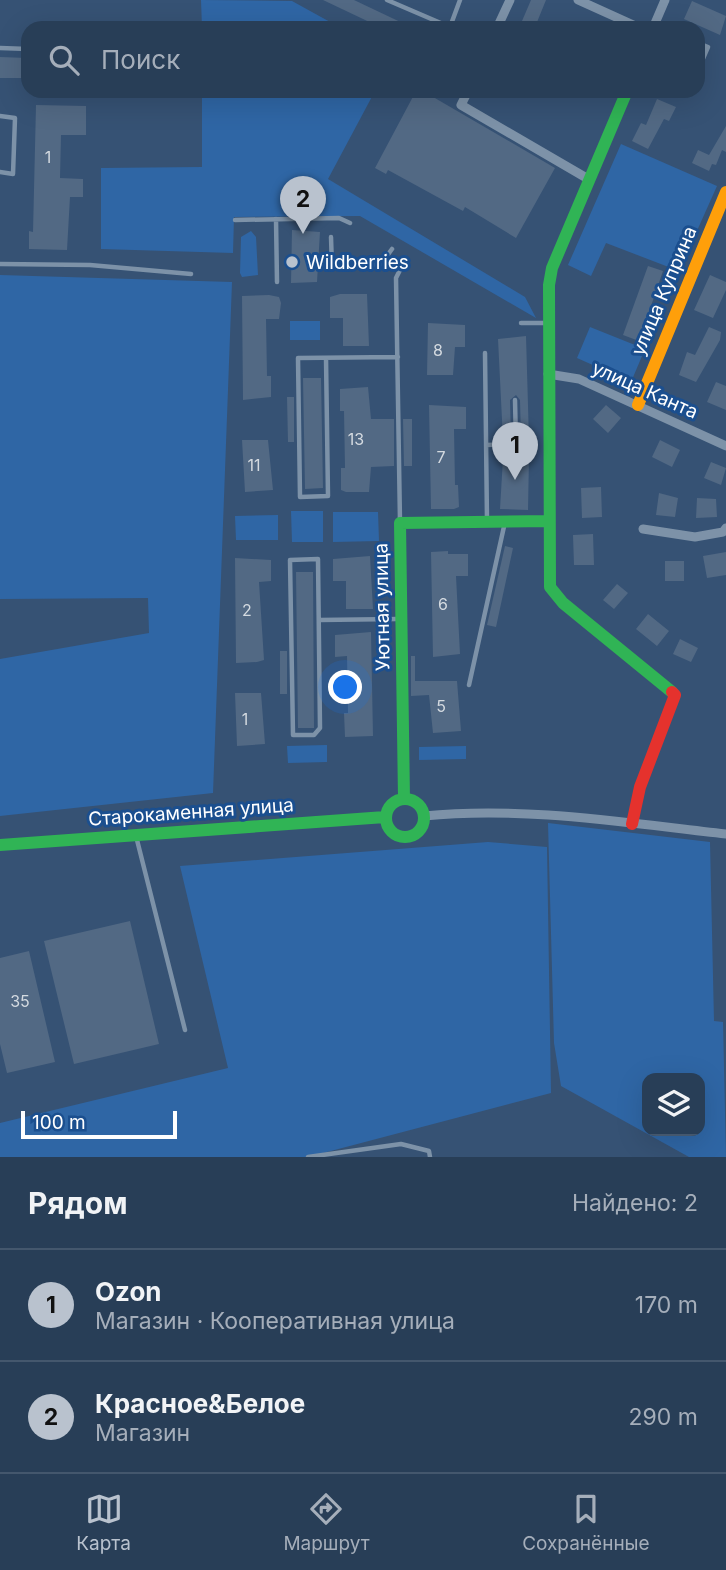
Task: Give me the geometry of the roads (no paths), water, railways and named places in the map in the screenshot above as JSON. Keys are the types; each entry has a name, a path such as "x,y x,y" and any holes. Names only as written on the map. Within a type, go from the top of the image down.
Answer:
{"street":[{"path":"500,21 510,0"},
{"path":"578,0 624,21"},
{"path":"659,21 665,0"},
{"path":"464,98 461,105 590,180"},
{"path":"624,98 552,268 547,323 550,587 554,595 676,695 640,788 632,824"},
{"name":"улица Куприна","path":"638,405 726,192"},
{"name":"улица Канта","path":"548,374 579,379 726,446"},
{"name":"Уютная улица","path":"404,799 400,523 550,521"},
{"path":"643,529 695,537 723,532 726,528"},
{"path":"404,799 417,803 424,816 419,830 406,837 392,833 385,817 392,803 404,799"},
{"path":"424,816 471,811 726,834"},
{"name":"Старокаменная улица","path":"0,845 385,817"}],"lane":[{"path":"387,0 436,21"},
{"path":"452,21 460,0"},
{"path":"0,48 21,49"},
{"path":"0,116 15,118 13,174 0,172"},
{"path":"235,220 339,218 351,223"},
{"path":"276,219 277,282"},
{"path":"331,237 332,267 381,264 392,249"},
{"path":"400,523 396,278 406,258"},
{"path":"0,264 90,265 191,274"},
{"path":"521,323 547,323"},
{"path":"485,353 488,522"},
{"path":"326,358 328,496 300,497 298,358 398,357"},
{"path":"486,445 516,444 515,400"},
{"path":"469,685 505,522"},
{"path":"318,559 318,620 320,728 313,734 293,735 290,560 318,559"},
{"path":"318,620 402,619"},
{"path":"136,835 186,1030"},
{"path":"308,1157 401,1144 429,1151 430,1157"}],"place":[{"name":"Красное&Белое","path":"303,234"},
{"name":"Wildberries","path":"292,262"},
{"name":"Ozon","path":"515,480"}]}
